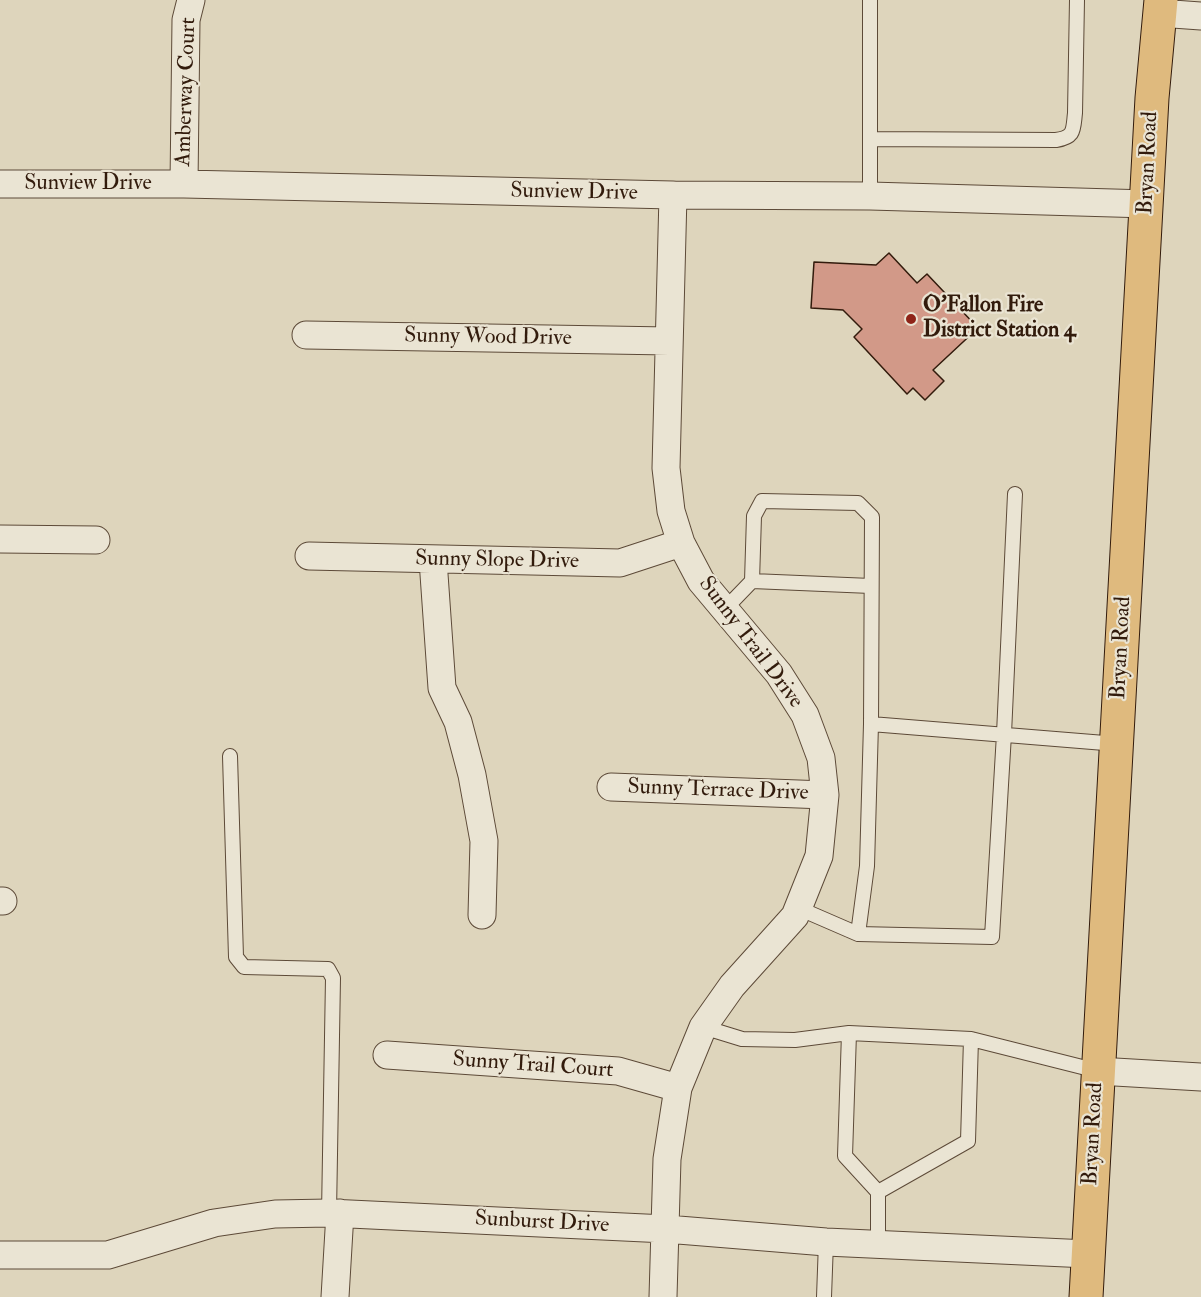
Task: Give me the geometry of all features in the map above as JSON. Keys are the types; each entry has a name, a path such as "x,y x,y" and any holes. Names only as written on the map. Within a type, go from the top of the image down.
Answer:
{"main road":[{"name":"Bryan Road","path":"1086,1297 1148,204 1152,98 1160,7"}],"street":[{"name":"Amberway Court","path":"184,184 186,20 191,0"},
{"path":"1160,7 1201,16"},
{"name":"Sunview Drive","path":"0,184 184,184 673,195 870,196 1148,204"},
{"name":"Sunny Trail Drive","path":"663,1297 667,1159 678,1088 703,1027 732,986 795,916 819,856 825,795 821,758 805,715 779,674 701,581 681,543 671,511 666,468 673,195"},
{"name":"Sunny Wood Drive","path":"306,335 669,341"},
{"path":"0,539 96,540"},
{"name":"Sunny Slope Drive","path":"309,556 620,563 681,543"},
{"path":"433,560 442,688 458,722 472,775 484,841 482,915"},
{"name":"Sunny Terrace Drive","path":"611,787 825,795"},
{"name":"Sunny Trail Court","path":"387,1055 618,1071 678,1088"},
{"path":"1098,1071 1201,1077"},
{"path":"334,1213 335,1297"},
{"name":"Sunburst Drive","path":"0,1255 108,1255 214,1223 275,1214 334,1213 666,1229 826,1242 1088,1254"}],"lane":[{"path":"870,0 870,196"},
{"path":"870,139 1056,140 1066,138 1073,131 1077,0"},
{"path":"798,908 858,934 992,937 1015,494"},
{"path":"724,610 752,581 754,516 762,501 858,503 872,517 871,724 867,866 858,934"},
{"path":"752,581 871,586"},
{"path":"871,724 1116,744"},
{"path":"230,756 236,957 244,967 328,969 333,978 334,1213"},
{"path":"703,1027 742,1039 795,1040 849,1033 971,1039 1098,1071"},
{"path":"849,1033 845,1156 878,1192 878,1244"},
{"path":"878,1192 968,1141 971,1039"},
{"path":"824,1297 826,1242"}],"building":[{"name":"O'Fallon Fire District Station 4","path":"889,253 917,283 927,274 978,328 933,370 944,381 925,400 913,388 907,394 854,337 862,329 843,310 811,308 814,262 876,265"}],"place":[{"name":"O'Fallon Fire District Station 4","path":"911,319"}]}
